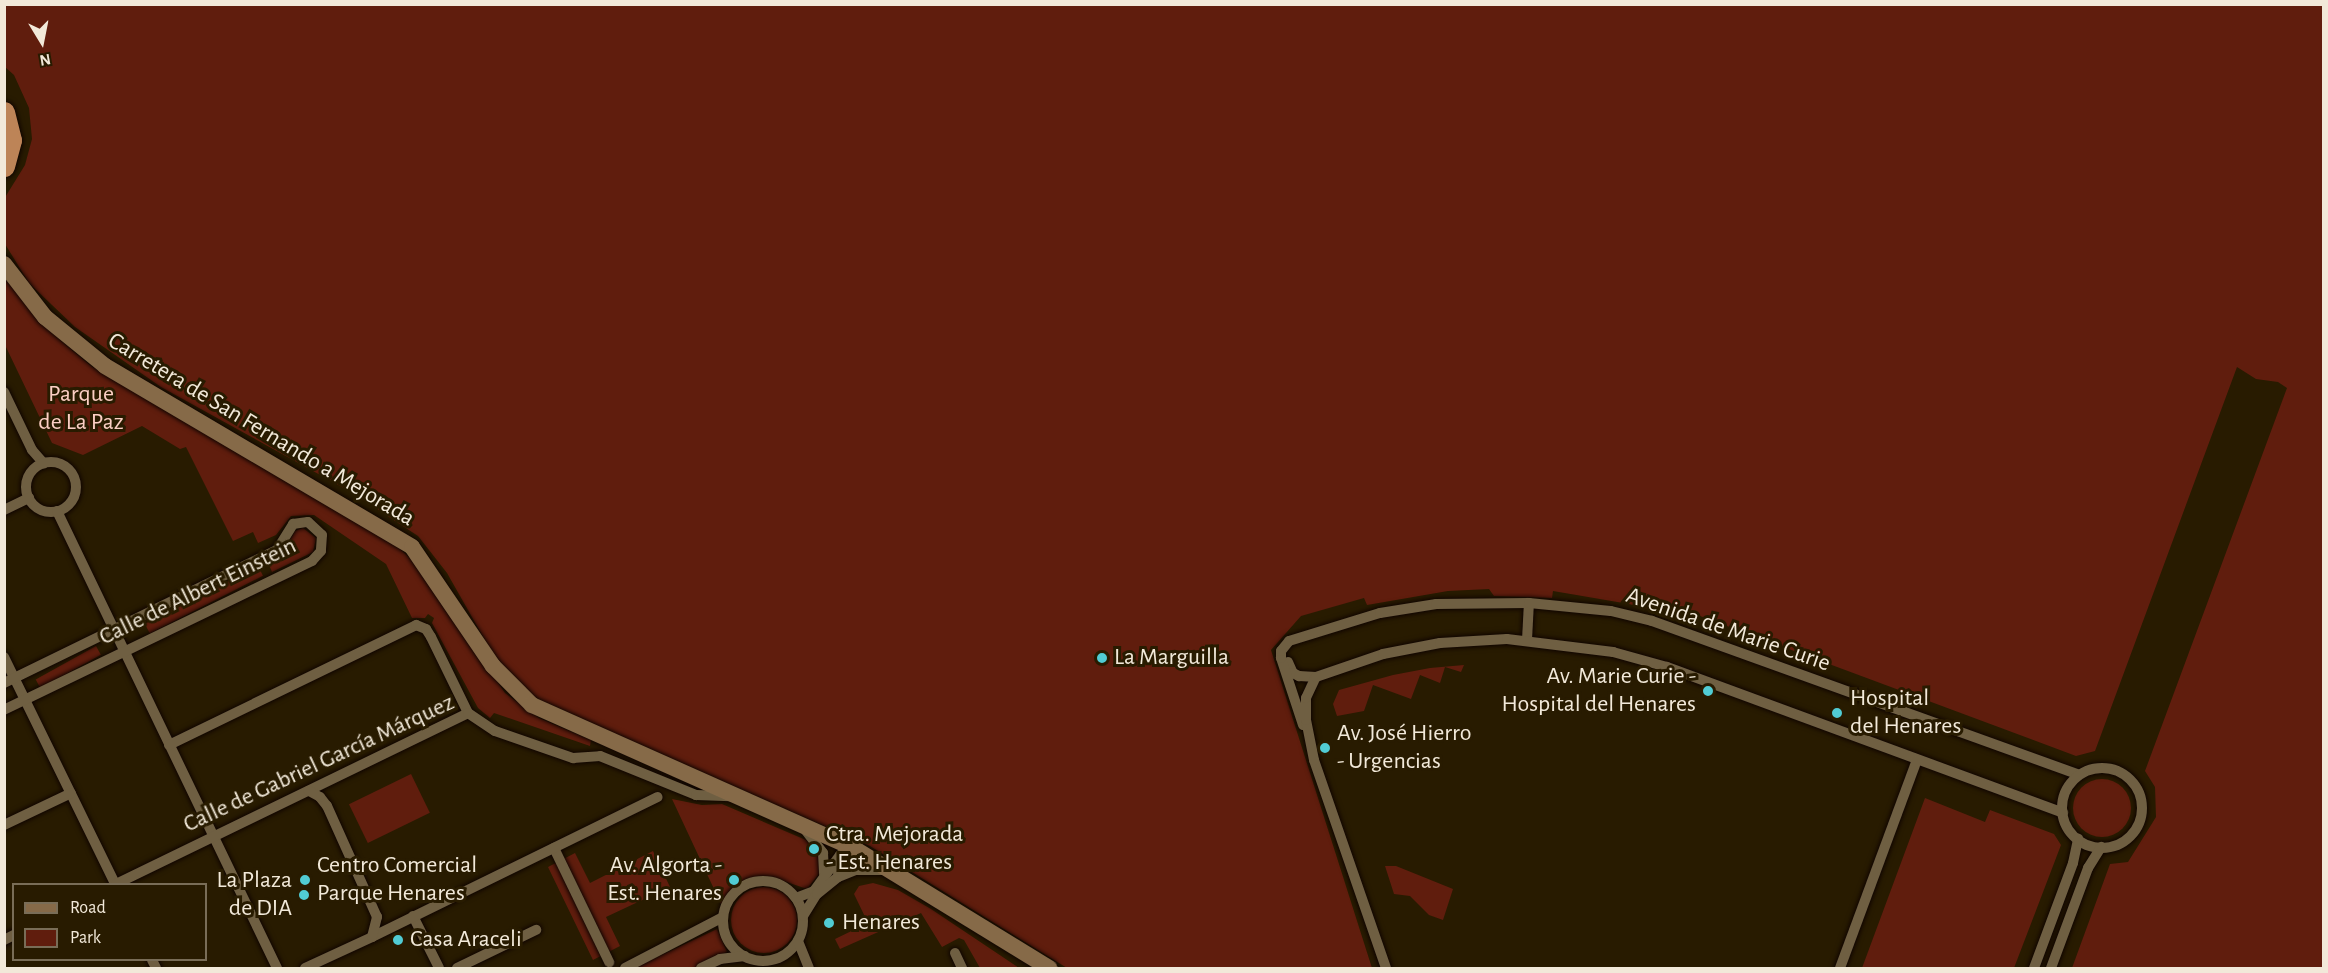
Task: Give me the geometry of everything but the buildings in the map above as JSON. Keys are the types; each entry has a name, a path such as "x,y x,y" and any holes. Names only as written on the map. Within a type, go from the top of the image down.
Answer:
{"highway":[{"path":"4,112 11,140 4,166"}],"street":[{"name":"Carretera de San Fernando a Mejorada","path":"4,264 18,285"},
{"name":"Carretera de San Fernando a Mejorada","path":"4,271 64,335 105,366 412,547 493,666 532,705 746,798 856,850 1049,969"},
{"path":"4,392 40,466"},
{"path":"40,466 63,466 75,482 70,503 57,511 40,510 29,498 27,481 40,466"},
{"path":"4,510 29,498"},
{"path":"57,511 277,969"},
{"name":"Calle de Albert Einstein","path":"4,710 312,561 321,551 322,535 308,522 293,524 277,550 10,681"},
{"path":"1527,640 1529,603"},
{"name":"Avenida de Marie Curie","path":"1289,641 1380,614 1436,604 1529,603 1611,611 1652,621 2079,775"},
{"path":"169,745 416,625 426,628 468,713"},
{"path":"1289,641 1287,652 1293,673 1306,678 1383,654 1440,643 1527,640 1613,652 1667,667 2063,813"},
{"path":"1289,641 1281,651 1281,658 1386,969"},
{"path":"4,657 10,681 26,700 115,883"},
{"path":"1308,735 1306,698 1316,676"},
{"name":"Calle de Gabriel García Márquez","path":"120,883 468,713 495,731 573,758 600,756 696,795 746,798"},
{"path":"1840,969 1917,760"},
{"path":"2097,769 2116,770 2134,784 2142,804 2138,826 2122,842 2101,847 2078,839 2063,813 2066,792 2079,775 2097,769"},
{"path":"309,791 320,796 327,806 376,909 372,937"},
{"path":"4,825 71,793"},
{"path":"305,969 658,797"},
{"path":"789,818 820,846 826,869 825,883 803,916 798,941 809,969"},
{"path":"2034,969 2073,863 2078,839"},
{"path":"2051,969 2088,868 2101,847"},
{"path":"554,848 609,962"},
{"path":"796,898 809,894 851,863 856,850"},
{"path":"825,883 855,870 894,872"},
{"path":"798,941 781,956 762,964 745,956 727,937 723,917 732,896 752,883 776,883 796,898 803,916"},
{"path":"413,916 439,969"},
{"path":"625,969 723,917"},
{"path":"457,969 536,930"},
{"path":"955,953 962,969"},
{"path":"701,969 720,959 745,956"}],"green space":[{"path":"5,5 2323,5 2323,968 2072,968 2110,864 2128,862 2156,817 2155,787 2145,771 2287,388 2278,382 2256,379 2237,367 2095,751 2076,756 1684,610 1680,618 1629,604 1553,591 1552,598 1494,596 1489,589 1448,591 1367,605 1364,598 1301,616 1271,650 1372,968 1067,968 870,846 544,704 523,690 494,656 447,573 418,536 351,492 161,387 75,327 29,283 5,244 4,199 25,165 32,139 29,108 14,75 5,67"},
{"name":"Parque de La Paz","path":"5,279 59,339 91,366 353,515 399,548 414,562 505,693 539,718 591,740 590,746 494,713 490,718 478,708 432,623 434,618 428,614 425,618 412,618 386,564 314,515 291,516 276,535 258,543 253,532 233,541 186,447 180,449 142,426 83,455 52,443 5,345"},
{"path":"303,528 316,538 313,552 272,572 268,562 283,552 295,531"},
{"path":"258,566 263,576 150,633 145,624"},
{"path":"96,646 101,655 40,688 36,679"},
{"path":"1464,665 1461,672 1445,667 1440,683 1420,675 1411,699 1373,685 1364,711 1337,716 1333,704 1339,690 1393,675 1430,668"},
{"path":"411,774 430,813 368,843 349,804"},
{"path":"2096,779 2108,779 2123,787 2131,802 2131,814 2123,829 2108,837 2096,837 2081,829 2073,814 2073,802 2081,787"},
{"path":"1925,798 1985,822 1990,810 2054,834 2061,845 2014,968 1862,968"},
{"path":"672,799 702,805 722,804 806,840 820,854 822,870 807,889 778,879 747,879 721,904"},
{"path":"653,851 670,887 606,917 620,946 593,960 548,867 575,853 590,883"},
{"path":"1385,866 1396,866 1453,889 1443,920 1429,915 1410,896 1394,894"},
{"path":"873,883 898,890 931,909 1019,968 980,968 964,940 959,938 942,947 921,913 840,949 835,939 868,923 854,894 859,886"},
{"path":"764,887 777,890 787,897 794,907 797,920 794,933 787,943 777,950 764,953 751,950 741,943 734,933 731,920 734,907 741,897 751,890"},
{"path":"717,929 727,952 694,968 634,968"}],"place":[{"name":"La Marguilla","path":"1102,658"},
{"name":"Av. Marie Curie - Hospital del Henares","path":"1708,691"},
{"name":"Hospital del Henares","path":"1837,713"},
{"name":"Av. José Hierro - Urgencias","path":"1325,748"},
{"name":"Ctra. Mejorada - Est. Henares","path":"814,849"},
{"name":"Centro Comercial Parque Henares","path":"305,880"},
{"name":"Av. Algorta - Est. Henares","path":"734,880"},
{"name":"La Plaza de DIA","path":"304,895"},
{"name":"Henares","path":"829,923"},
{"name":"Casa Araceli","path":"398,940"}]}
